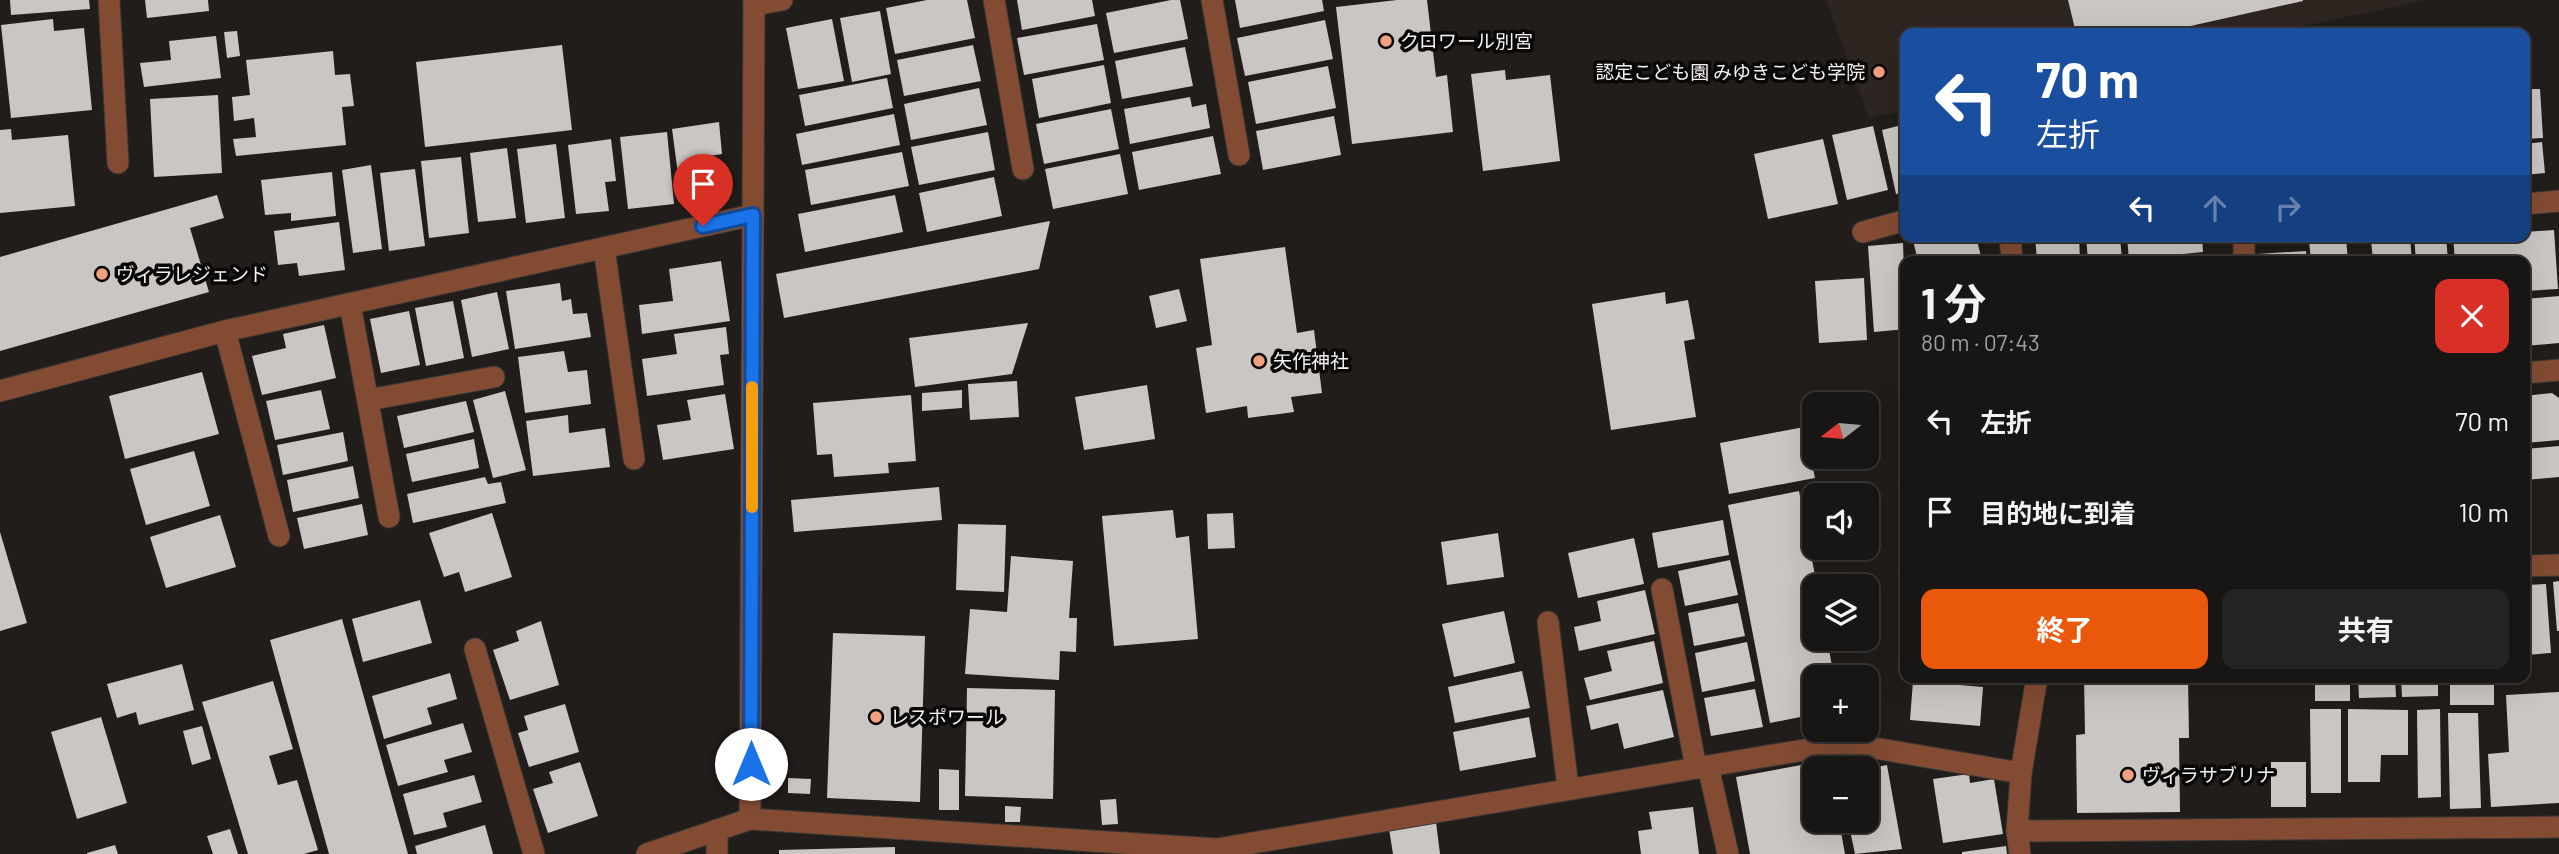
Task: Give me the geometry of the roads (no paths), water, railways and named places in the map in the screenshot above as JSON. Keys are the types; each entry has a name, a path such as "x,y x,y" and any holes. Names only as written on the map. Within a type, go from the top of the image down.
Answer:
{"street":[{"path":"109,0 118,163"},
{"path":"751,819 754,3 782,0"},
{"path":"994,0 1023,169"},
{"path":"1212,0 1239,155"},
{"path":"2530,204 2559,201"},
{"path":"0,391 225,331 753,215"},
{"path":"1863,232 1900,222"},
{"path":"604,248 634,460"},
{"path":"350,304 389,517"},
{"path":"225,331 279,536"},
{"path":"2530,373 2559,370"},
{"path":"368,400 494,377"},
{"path":"2530,566 2559,565"},
{"path":"1662,589 1702,767 1728,854"},
{"path":"1548,622 1568,788"},
{"path":"475,649 534,854"},
{"path":"2020,854 2017,831 2021,773 2036,683"},
{"path":"647,854 751,819 1217,849 1279,846 1568,788 1845,743 2021,773"},
{"path":"2017,831 2559,827"},
{"path":"717,830 718,854"}],"place":[{"name":"クロワール別宮","path":"1386,41"},
{"name":"認定こども園 みゆきこども学院","path":"1879,72"},
{"name":"ヴィラレジェンド","path":"102,274"},
{"name":"矢作神社","path":"1259,361"},
{"name":"レスポワール","path":"876,717"},
{"name":"ヴィラサブリナ","path":"2128,775"}]}
